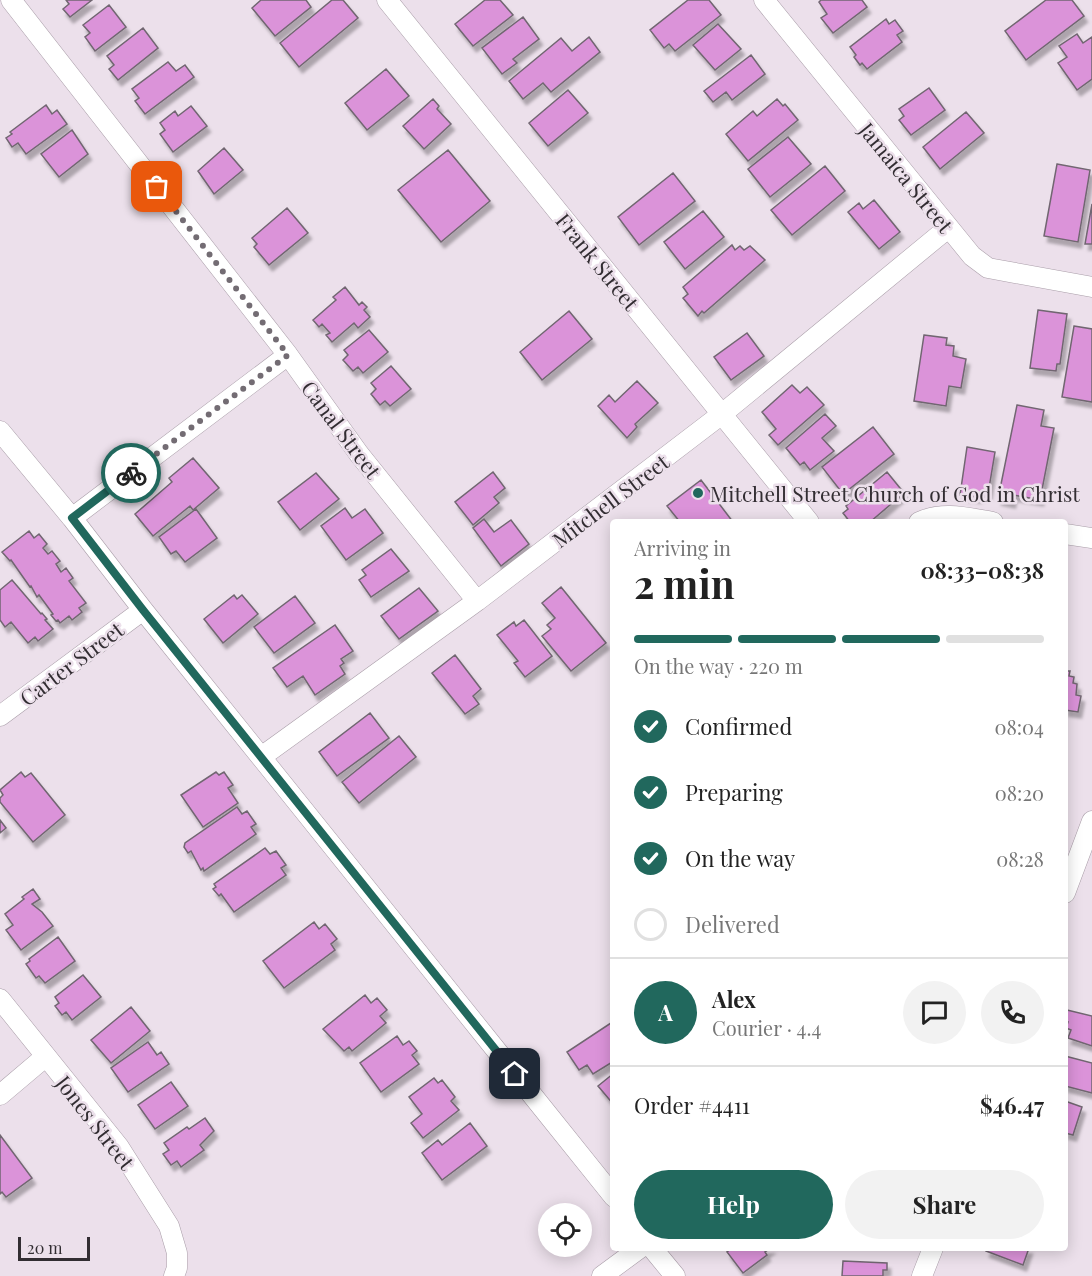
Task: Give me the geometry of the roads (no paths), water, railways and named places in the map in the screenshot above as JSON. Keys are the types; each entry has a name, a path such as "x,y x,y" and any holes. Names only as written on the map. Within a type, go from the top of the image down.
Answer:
{"street":[{"name":"Canal Street","path":"11,0 288,355 359,453 477,601"},
{"name":"Frank Street","path":"387,0 807,519"},
{"name":"Jamaica Street","path":"764,0 972,256 988,268 1092,287"},
{"name":"Mitchell Street","path":"261,757 477,601 722,414 948,228"},
{"path":"72,518 288,355"},
{"path":"0,431 72,518 261,757 610,1186"},
{"path":"929,519 939,516 975,519"},
{"path":"1068,534 1092,538"},
{"name":"Carter Street","path":"0,716 143,610"},
{"path":"1068,885 1092,821"},
{"name":"Jones Street","path":"0,999 119,1147 169,1226 177,1253 177,1268 174,1276"},
{"path":"0,1095 45,1057"},
{"path":"602,1276 636,1251"},
{"path":"654,1251 675,1276"},
{"path":"922,1276 932,1251"}],"place":[{"name":"Mitchell Street Church of God in Christ","path":"698,493"}]}
